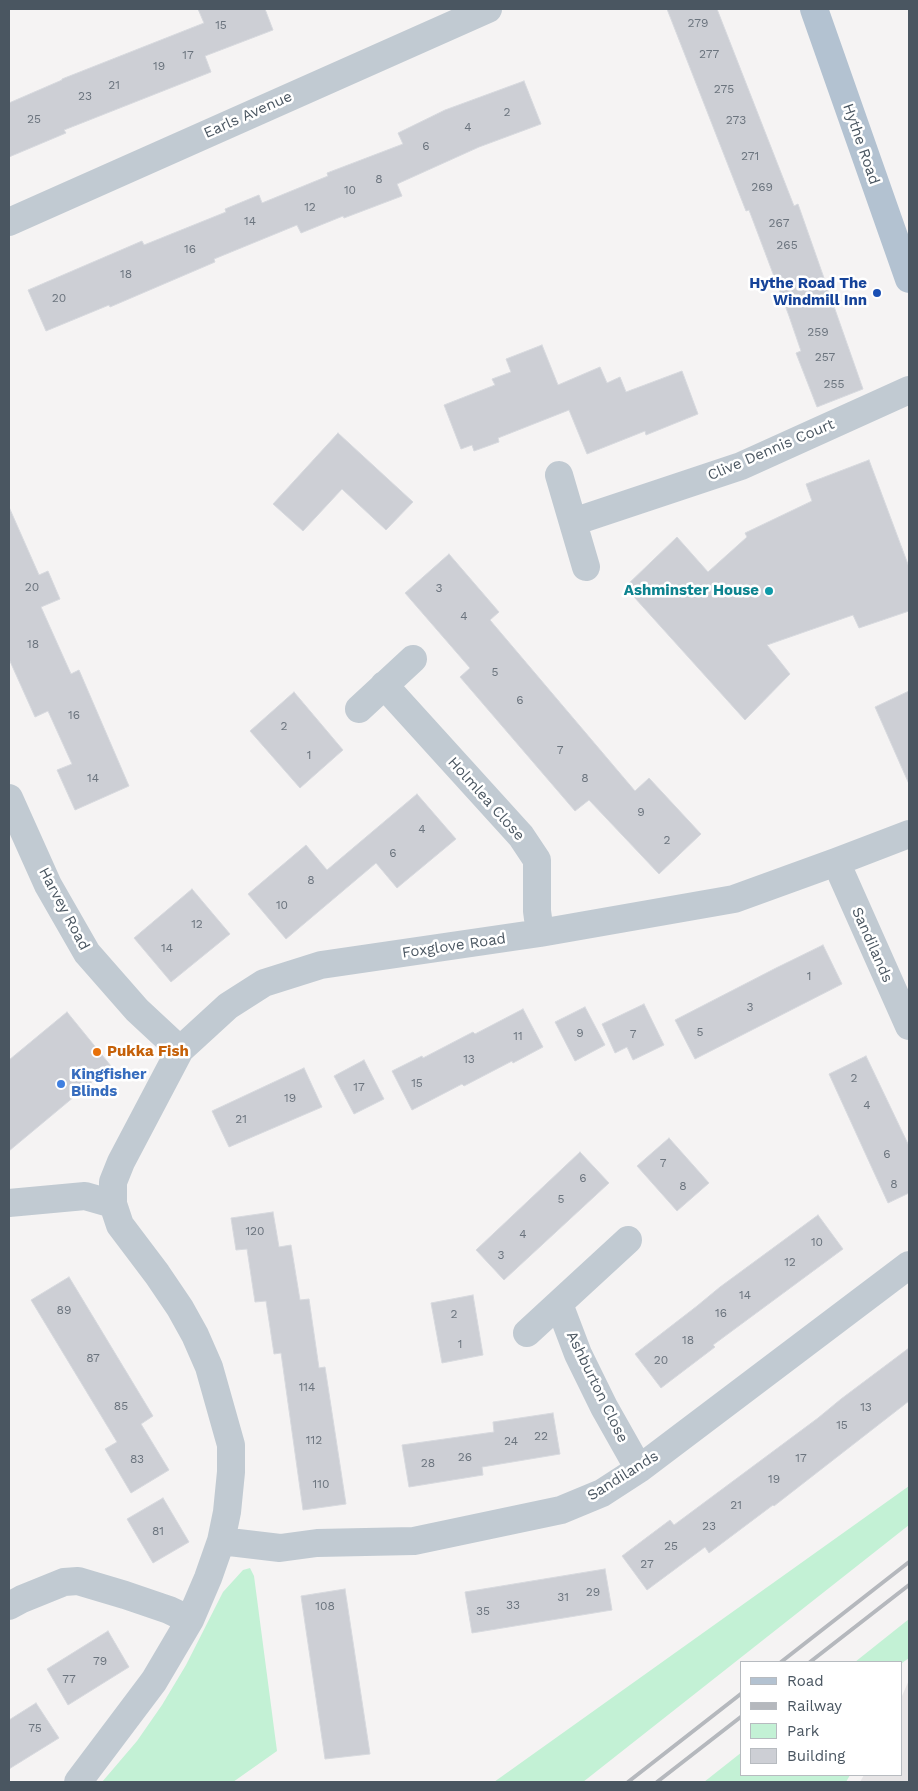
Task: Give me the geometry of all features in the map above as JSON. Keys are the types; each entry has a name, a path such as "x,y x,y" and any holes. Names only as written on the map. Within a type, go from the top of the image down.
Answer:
{"main road":[{"name":"Hythe Road","path":"814,9 909,279"}],"street":[{"name":"Earls Avenue","path":"9,222 488,9"},
{"name":"Clive Dennis Court","path":"573,522 741,466 909,390"},
{"path":"559,475 586,568"},
{"path":"359,709 413,659"},
{"name":"Holmlea Close","path":"384,685 521,836 537,860 537,911 540,934"},
{"name":"Harvey Road","path":"9,798 48,884 86,953 137,1010 180,1050"},
{"name":"Foxglove Road","path":"113,1204 113,1182 121,1162 180,1050 228,1006 264,983 321,965 540,934 734,899 909,834"},
{"name":"Sandilands","path":"836,862 909,1026"},
{"path":"9,1203 85,1196 113,1204 120,1225 180,1308 195,1335 208,1366 231,1445 228,1504 221,1541 190,1620 154,1681 78,1782"},
{"path":"526,1333 628,1240"},
{"name":"Sandilands","path":"221,1541 280,1548 316,1543 414,1541 562,1510 602,1493 639,1470 909,1265"},
{"name":"Ashburton Close","path":"559,1304 578,1354 604,1407 639,1470"},
{"path":"9,1606 64,1582 78,1581 169,1610 190,1620"}],"shaded area":[{"path":"909,1680 909,1782 860,1782 863,1776 903,1776 903,1694"}],"green space":[{"path":"909,1486 909,1525 583,1782 494,1782"},
{"path":"250,1568 254,1576 277,1751 233,1782 102,1782 137,1741 162,1705 186,1665 223,1592 243,1570"},
{"path":"909,1619 909,1658 903,1662 856,1661"},
{"path":"740,1754 740,1776 849,1776 846,1782 704,1782"}],"building":[{"path":"198,9 265,9 273,30 205,56 211,72 64,130 66,133 9,157 9,103 62,79 204,23"},
{"path":"667,9 717,9 794,206 798,204 863,389 817,407 796,353 801,351 789,316 749,210 746,211"},
{"path":"524,81 541,124 479,147 397,184 402,196 344,218 343,216 301,233 297,225 214,259 215,262 110,307 109,305 46,331 28,290 142,241 144,245 226,212 225,209 259,195 262,203 328,176 327,173 403,144 398,133 445,110"},
{"path":"542,345 558,385 600,367 607,383 620,377 626,392 682,371 698,414 646,435 645,431 587,454 569,410 498,438 499,442 474,451 472,445 461,449 444,405 495,385 492,379 511,372 506,359"},
{"path":"338,433 413,502 386,530 342,489 303,531 273,504"},
{"name":"Ashminster House","path":"869,460 909,567 909,611 859,628 853,615 767,645 790,674 745,720 625,587 677,537 708,572 747,537 745,533 812,501 806,484"},
{"path":"9,507 39,575 48,571 60,599 41,607 71,674 79,670 129,786 75,810 57,770 72,764 48,711 35,717 9,659"},
{"path":"449,554 499,612 490,620 635,791 649,778 701,834 659,874 589,800 575,811 460,677 470,668 405,593"},
{"path":"909,691 909,784 875,707"},
{"path":"294,692 343,750 300,788 250,731"},
{"path":"417,794 456,839 397,888 376,863 286,939 248,894 306,845 327,870"},
{"path":"192,889 230,934 171,982 134,938"},
{"path":"823,945 842,984 695,1059 675,1020"},
{"path":"644,1004 664,1045 633,1060 627,1047 615,1053 602,1024"},
{"path":"585,1007 605,1045 575,1061 555,1022"},
{"path":"523,1009 543,1047 464,1086 462,1084 412,1110 392,1071 422,1056 423,1058 473,1032 475,1034"},
{"path":"67,1012 111,1066 9,1151 9,1060"},
{"path":"866,1056 909,1146 909,1193 888,1203 829,1074"},
{"path":"364,1060 384,1099 354,1114 334,1076"},
{"path":"304,1068 322,1107 229,1147 212,1111"},
{"path":"669,1138 709,1183 677,1211 637,1166"},
{"path":"580,1152 609,1183 504,1280 476,1250"},
{"path":"273,1212 279,1247 291,1245 300,1300 309,1299 319,1368 325,1367 346,1504 303,1510 281,1353 274,1354 266,1301 255,1302 247,1249 236,1250 231,1218"},
{"path":"818,1215 843,1249 713,1345 715,1347 661,1388 635,1354 720,1287"},
{"path":"69,1277 153,1416 141,1424 169,1470 131,1493 105,1449 117,1442 31,1300"},
{"path":"473,1295 483,1355 442,1363 431,1303"},
{"path":"909,1348 909,1401 774,1506 709,1553 705,1547 647,1590 622,1556 670,1520 674,1525"},
{"path":"553,1413 560,1454 482,1467 483,1475 409,1487 402,1445 494,1432 493,1422"},
{"path":"163,1498 189,1542 153,1563 127,1519"},
{"path":"605,1569 612,1610 472,1633 465,1592"},
{"path":"345,1589 370,1754 325,1759 301,1596"},
{"path":"108,1631 129,1667 68,1705 47,1669"},
{"path":"36,1703 59,1738 9,1769 9,1720"}],"railway":[{"path":"782,1661 909,1562"},
{"path":"811,1661 909,1585"},
{"path":"628,1782 740,1695"},
{"path":"657,1782 740,1718"}],"place":[{"name":"Hythe Road The Windmill Inn","path":"877,293"},
{"name":"Ashminster House","path":"769,591"},
{"name":"Pukka Fish","path":"97,1052"},
{"name":"Kingfisher Blinds","path":"61,1084"}]}
